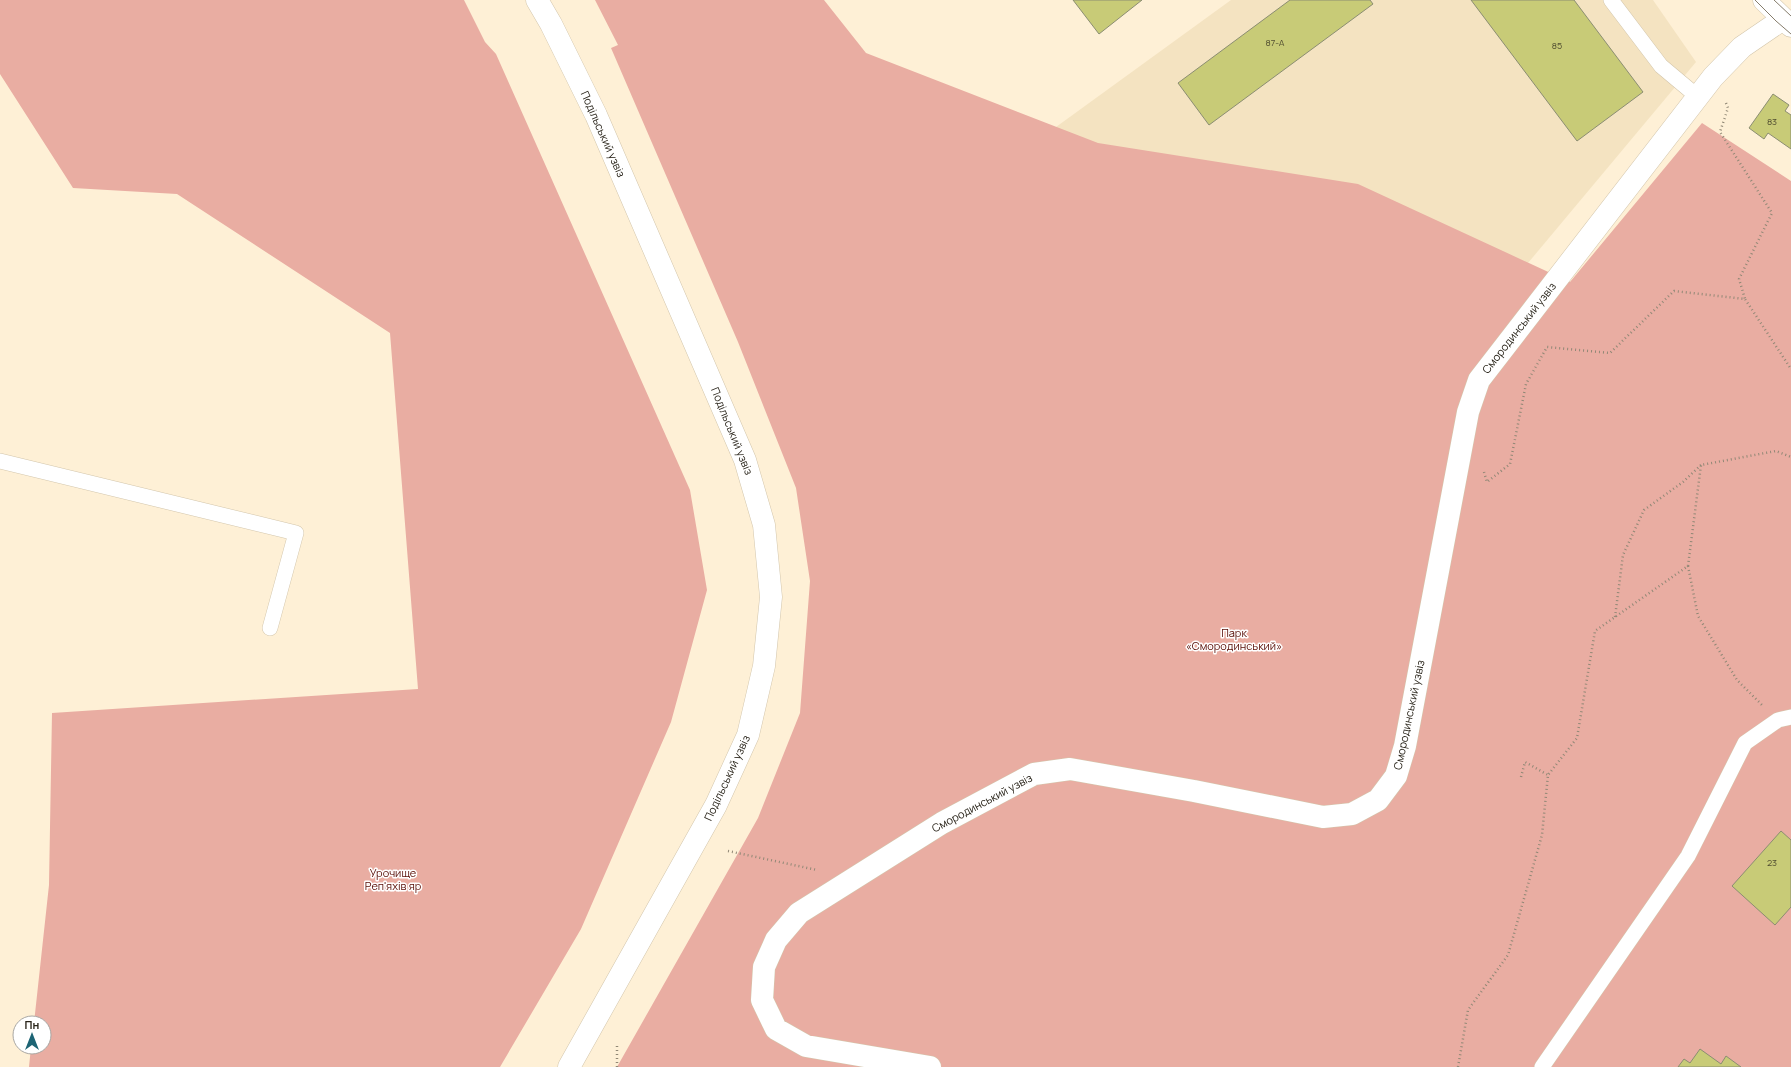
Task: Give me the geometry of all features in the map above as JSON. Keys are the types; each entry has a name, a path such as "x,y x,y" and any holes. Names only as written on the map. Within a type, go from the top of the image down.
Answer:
{"street":[{"name":"Подільський узвіз","path":"537,0 551,24 596,115 745,460 764,525 771,597 764,666 748,735 716,805 568,1067"},
{"path":"1764,0 1787,22"},
{"name":"Смородинський узвіз","path":"930,1067 806,1046 776,1029 762,1000 764,967 776,940 799,913 861,873 942,822 1034,774 1070,769 1187,789 1324,817 1352,814 1378,800 1396,776 1405,746 1468,412 1479,380 1713,77 1742,47 1787,22"}],"lane":[{"path":"1612,0 1661,66 1698,96"},
{"path":"0,461 296,533 270,628"},
{"path":"1542,1067 1688,856 1745,743 1785,719"}],"path":[{"path":"1713,77 1728,108 1720,132 1772,213 1739,279 1745,299 1791,369"},
{"path":"1483,468 1487,482 1510,464 1526,384 1547,347 1610,353 1674,291 1745,299"},
{"path":"1615,617 1623,555 1644,510 1683,482 1701,465 1776,451 1791,457"},
{"path":"1701,465 1688,566 1698,616 1737,680 1785,719"},
{"path":"1458,1067 1468,1010 1508,955 1542,835 1548,775 1576,738 1595,631 1688,566"},
{"path":"1521,777 1525,762 1548,775"},
{"path":"728,851 821,871"},
{"path":"617,1045 617,1067"}],"shaded area":[{"path":"1231,0 1653,0 1696,62 1513,281 1056,131 1056,127"}],"green space":[{"name":"Урочище Реп'яхів яр","path":"0,0 464,0 485,42 496,54 690,490 707,590 671,722 581,929 500,1067 29,1067 30,1055 52,1055 52,1015 35,1015 49,885 52,713 418,689 390,333 177,194 73,188 0,74"},
{"name":"Парк «Смородинський»","path":"595,0 824,0 866,53 1098,143 1358,184 1570,282 1702,123 1791,181 1791,1067 617,1067 758,818 800,713 810,581 796,488 738,342 611,48 618,45"}],"building":[{"path":"1073,0 1142,0 1099,34"},
{"path":"1290,0 1370,0 1373,4 1209,125 1178,83"},
{"path":"1471,0 1574,0 1643,92 1577,141"},
{"path":"1773,94 1789,105 1785,111 1791,115 1791,149 1768,133 1764,139 1749,128"},
{"path":"1781,831 1791,840 1791,907 1775,925 1732,886"},
{"path":"1700,1049 1721,1064 1726,1056 1741,1067 1678,1067 1684,1059 1690,1063"}],"tram line":[{"path":"1755,0 1791,34"},
{"path":"1774,0 1791,16"}]}
